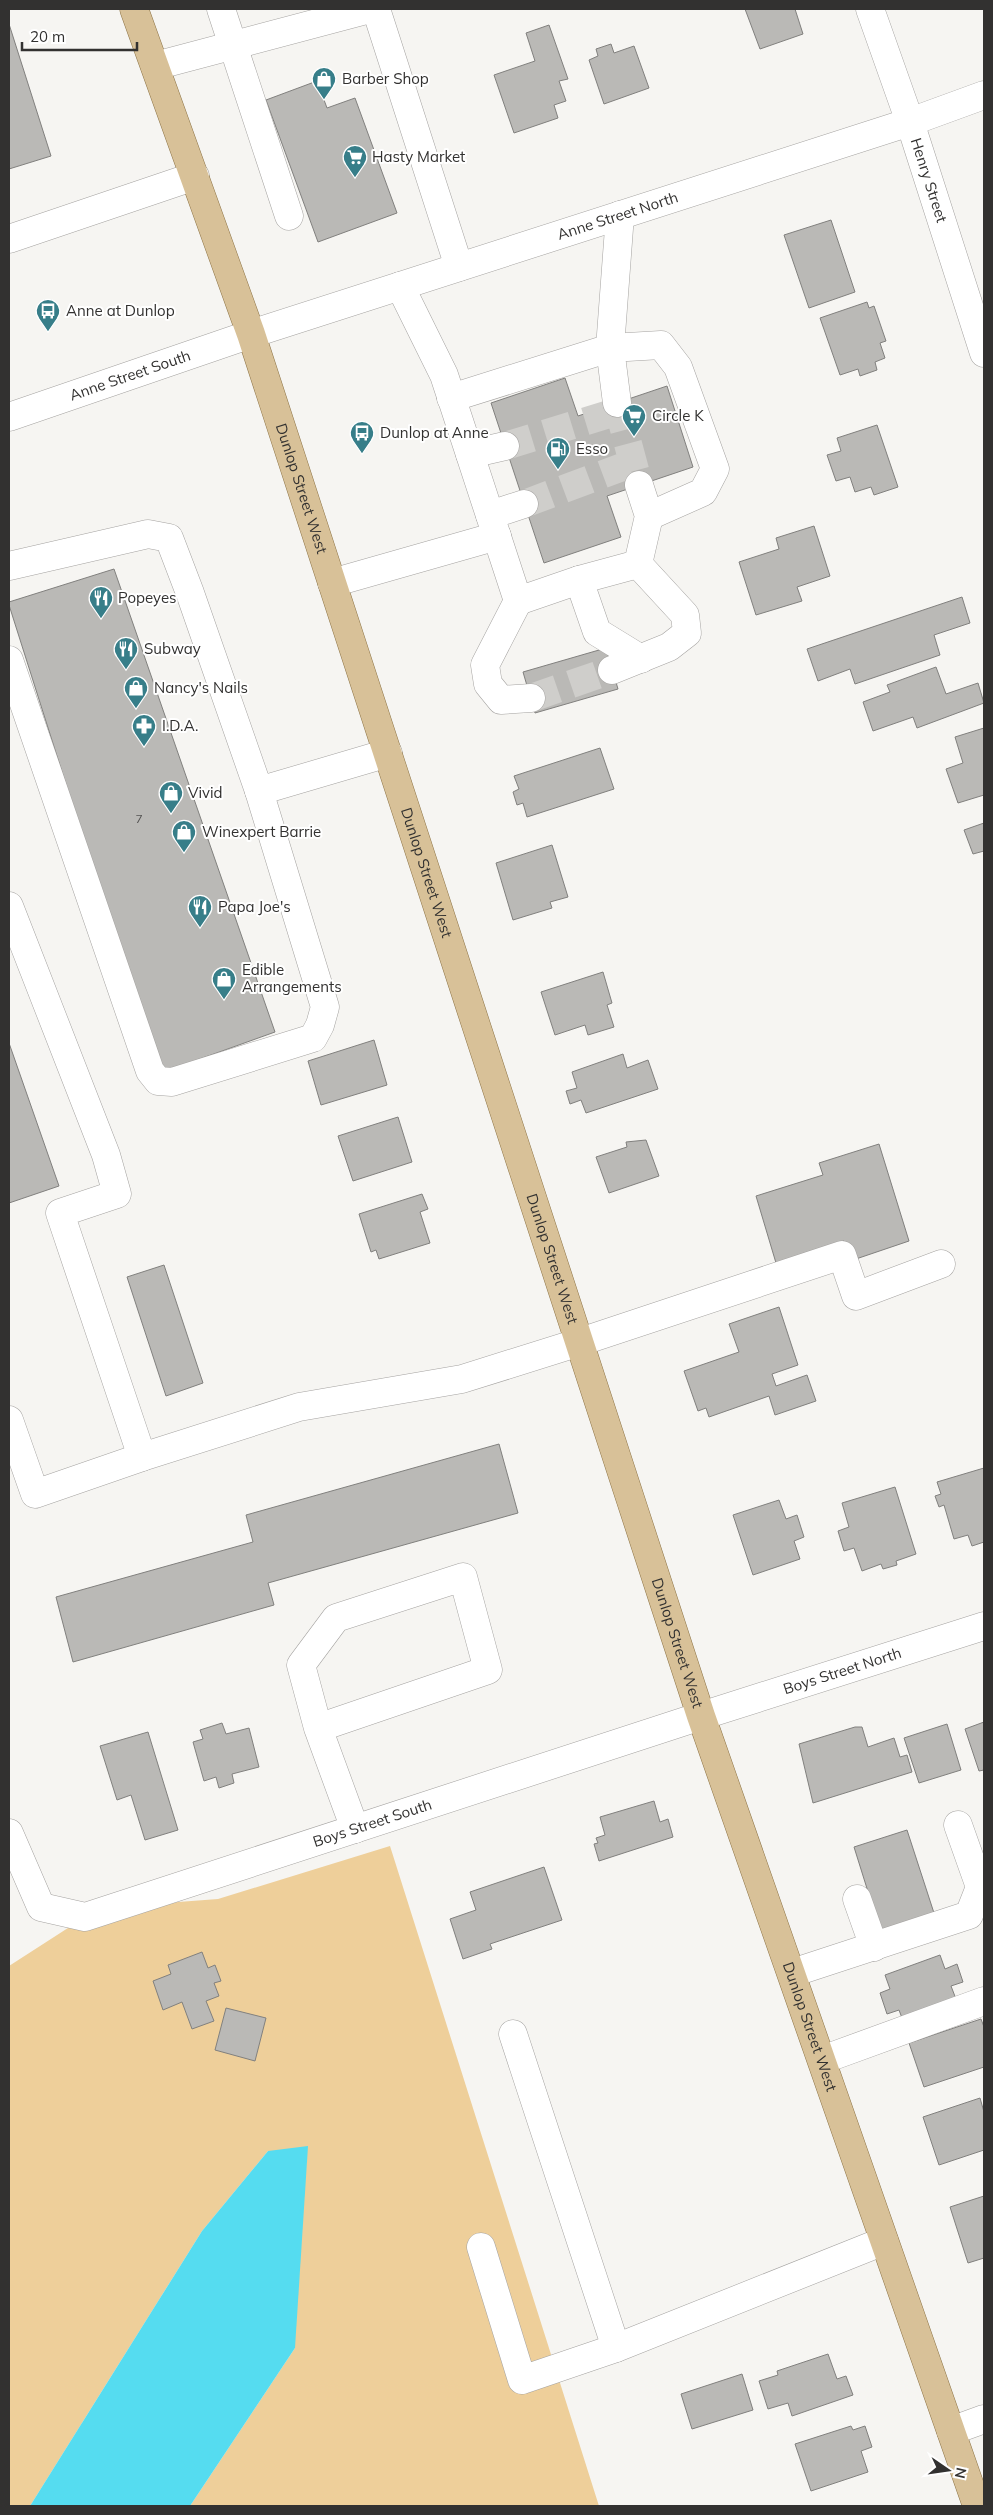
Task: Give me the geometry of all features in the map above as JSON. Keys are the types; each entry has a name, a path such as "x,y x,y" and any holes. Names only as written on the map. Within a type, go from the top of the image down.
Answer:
{"main road":[{"name":"Dunlop Street West","path":"134,9 251,334 701,1716 977,2506"}],"street":[{"path":"220,9 289,216"},
{"path":"155,66 370,9"},
{"path":"376,9 459,267"},
{"name":"Henry Street","path":"870,9 910,122 984,353"},
{"name":"Anne Street North","path":"251,334 910,122 984,95"},
{"path":"9,239 195,176"},
{"path":"617,403 610,348 620,215"},
{"path":"400,286 444,375 518,601"},
{"name":"Anne Street South","path":"9,417 251,334"},
{"path":"451,398 610,348 661,345 678,367 715,469 703,492 649,516"},
{"path":"470,454 505,446"},
{"path":"638,564 649,516 639,485"},
{"path":"332,583 494,525 524,504"},
{"path":"9,566 148,534 169,538 259,791 325,1007 320,1025 313,1038 172,1082 158,1081 150,1071 9,660"},
{"path":"531,698 500,700 488,684 485,664 518,601 579,580 638,564"},
{"path":"612,670 669,647 687,633 685,615 638,564"},
{"path":"579,580 597,632 641,659"},
{"path":"259,791 388,753"},
{"path":"9,906 106,1155 117,1194 60,1213 142,1457"},
{"path":"9,1420 35,1494 142,1457 299,1407 462,1379 842,1255 856,1296 941,1264"},
{"path":"318,1728 488,1670 463,1577 336,1618 301,1665 318,1728 355,1829"},
{"name":"Boys Street North","path":"701,1716 984,1626"},
{"name":"Boys Street South","path":"9,1833 41,1907 86,1917 701,1716"},
{"path":"792,1973 969,1915 980,1887 958,1825"},
{"path":"857,1899 874,1947"},
{"path":"822,2060 984,2001"},
{"path":"513,2034 616,2348"},
{"path":"481,2247 522,2380 616,2348 884,2241"},
{"path":"951,2431 984,2419"}],"shaded area":[{"path":"390,1846 599,2506 190,2506 295,2348 268,2151 202,2231 30,2506 9,2506 9,1966 99,1908 218,1899"}],"water":[{"path":"308,2146 295,2348 190,2506 30,2506 202,2231 268,2151"}],"building":[{"path":"745,9 795,9 803,34 760,49"},
{"path":"9,24 51,156 9,169"},
{"path":"549,25 568,79 559,81 566,101 554,105 558,118 514,133 494,75 535,61 526,33"},
{"path":"611,44 614,53 634,46 649,88 604,104 589,60 598,56 596,49"},
{"path":"317,81 327,108 355,98 397,213 318,242 266,100"},
{"path":"831,220 855,292 809,308 784,235"},
{"path":"867,302 869,308 874,306 886,341 880,343 885,358 875,362 877,370 860,376 858,369 840,375 820,318"},
{"path":"565,378 578,416 667,386 693,467 607,496 621,537 544,563 491,403"},
{"path":"877,425 898,487 874,495 871,487 855,492 850,477 836,481 827,455 841,451 837,438"},
{"path":"814,526 830,576 797,587 802,601 756,615 739,562 779,549 776,538"},
{"path":"114,569 275,1032 158,1074 9,605 9,602"},
{"path":"962,597 970,623 934,635 940,655 855,684 850,669 818,681 807,649"},
{"path":"606,648 618,689 535,713 523,672"},
{"path":"936,667 946,694 978,683 984,703 917,728 913,717 873,731 863,702 890,692 887,685"},
{"path":"984,728 984,795 958,803 946,769 963,763 955,737"},
{"path":"600,748 614,789 527,817 523,803 517,805 513,792 519,789 514,776"},
{"path":"984,823 984,851 973,854 964,830"},
{"path":"552,845 568,897 550,902 552,908 513,920 496,863"},
{"path":"603,972 612,1003 607,1005 614,1027 588,1035 585,1025 555,1035 541,992"},
{"path":"374,1040 387,1085 321,1105 308,1061"},
{"path":"9,1043 59,1186 9,1203"},
{"path":"623,1054 627,1068 648,1060 658,1089 586,1113 581,1100 570,1104 566,1091 577,1088 572,1072"},
{"path":"398,1117 412,1162 353,1181 338,1136"},
{"path":"646,1140 659,1176 609,1193 596,1157 627,1147 626,1142"},
{"path":"879,1144 909,1241 850,1261 844,1241 776,1263 756,1196 823,1175 819,1163"},
{"path":"422,1194 428,1209 420,1212 430,1243 379,1259 376,1250 371,1252 359,1214"},
{"path":"164,1265 203,1383 166,1396 127,1277"},
{"path":"779,1307 798,1365 772,1374 776,1386 807,1375 816,1401 775,1415 769,1396 709,1417 706,1408 698,1411 684,1371 739,1352 729,1324"},
{"path":"499,1444 518,1513 268,1583 274,1605 73,1662 56,1597 253,1542 246,1515"},
{"path":"984,1468 984,1542 972,1546 968,1535 954,1539 944,1505 939,1507 935,1496 941,1494 937,1482"},
{"path":"895,1487 916,1554 896,1561 897,1565 883,1569 881,1564 862,1571 854,1548 844,1551 838,1531 849,1527 842,1503"},
{"path":"779,1500 786,1519 797,1515 804,1537 794,1541 800,1559 753,1575 733,1515"},
{"path":"984,1722 984,1770 979,1771 965,1729"},
{"path":"222,1723 226,1734 249,1728 259,1767 232,1774 234,1783 219,1788 216,1777 204,1781 193,1742 203,1739 200,1730"},
{"path":"947,1724 961,1770 919,1783 904,1738"},
{"path":"855,1727 862,1727 868,1747 894,1738 900,1757 907,1755 912,1772 813,1803 799,1744"},
{"path":"148,1732 178,1830 145,1840 131,1795 117,1800 100,1746"},
{"path":"654,1801 660,1822 668,1819 673,1837 599,1861 594,1844 598,1843 596,1838 605,1835 600,1817"},
{"path":"907,1830 934,1913 880,1930 854,1847"},
{"path":"544,1867 562,1920 490,1944 492,1949 463,1959 450,1919 476,1910 470,1892"},
{"path":"202,1952 208,1968 215,1965 221,1981 214,1983 219,1996 206,2001 214,2021 192,2029 182,2002 163,2010 153,1981 171,1974 168,1965"},
{"path":"940,1955 945,1969 957,1964 963,1982 951,1986 956,1999 902,2018 899,2010 887,2014 880,1993 890,1989 885,1975"},
{"path":"226,2008 266,2018 255,2061 215,2050"},
{"path":"981,2019 984,2027 984,2067 924,2087 909,2043"},
{"path":"980,2098 984,2112 984,2150 939,2165 923,2117"},
{"path":"984,2196 984,2258 968,2263 950,2207"},
{"path":"828,2354 837,2379 846,2376 853,2395 792,2416 788,2403 768,2409 759,2381 778,2375 777,2371"},
{"path":"742,2374 753,2410 692,2429 681,2394"},
{"path":"851,2426 853,2430 865,2426 872,2447 861,2451 868,2472 811,2491 795,2444"}],"tunnel":[{"path":"617,403 638,481"},
{"path":"505,446 619,411"},
{"path":"524,504 633,463"},
{"path":"531,698 612,670"}],"place":[{"name":"Barber Shop","path":"324,100"},
{"name":"Hasty Market","path":"355,178"},
{"name":"Anne at Dunlop","path":"48,332"},
{"name":"Circle K","path":"634,437"},
{"name":"Dunlop at Anne","path":"362,454"},
{"name":"Esso","path":"558,470"},
{"name":"Popeyes","path":"101,619"},
{"name":"Subway","path":"126,670"},
{"name":"Nancy's Nails","path":"136,709"},
{"name":"I.D.A.","path":"144,747"},
{"name":"Vivid","path":"171,814"},
{"name":"Winexpert Barrie","path":"184,853"},
{"name":"Papa Joe's","path":"200,928"},
{"name":"Edible Arrangements","path":"224,1000"}]}
